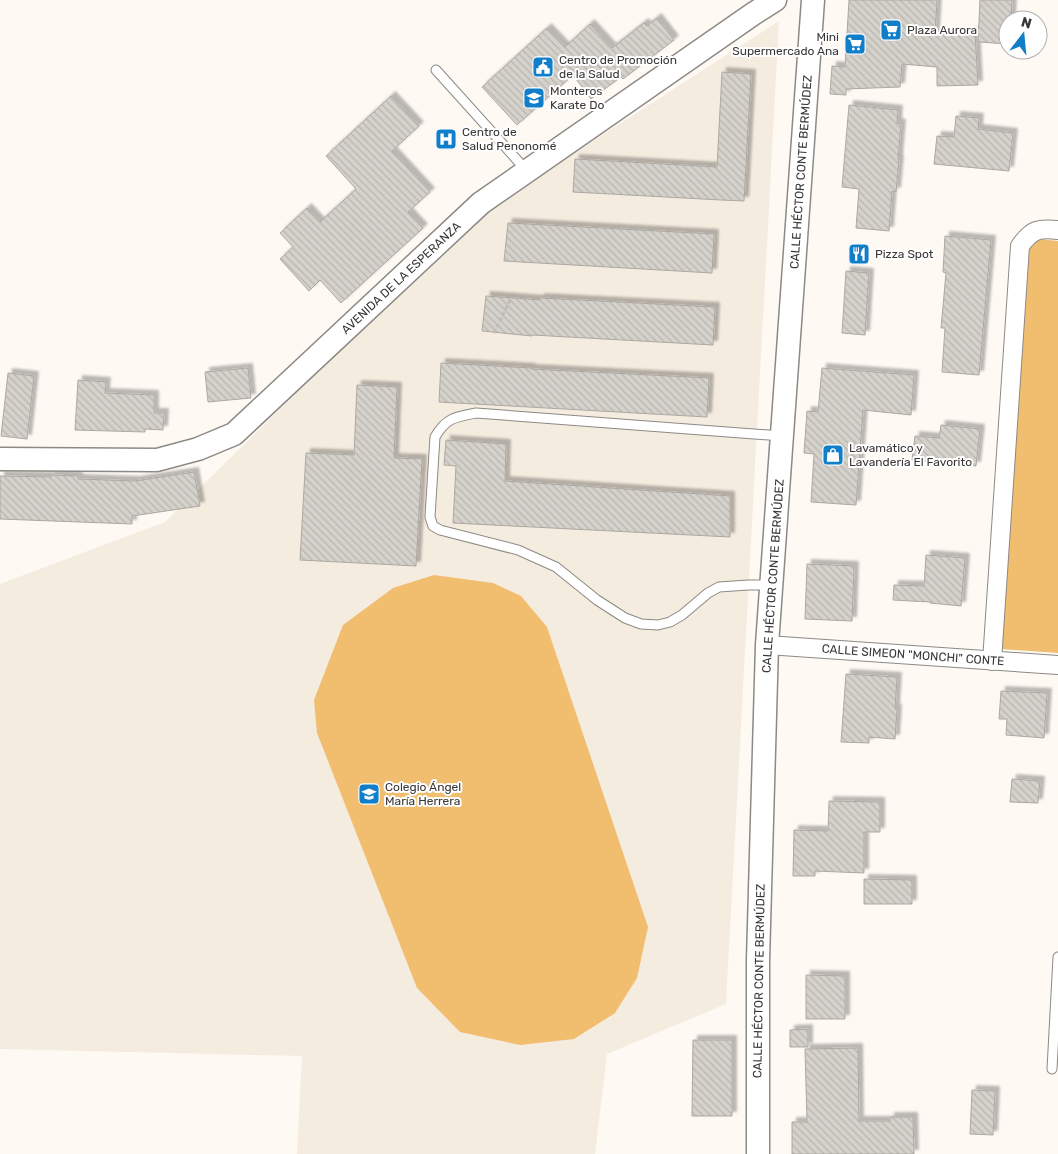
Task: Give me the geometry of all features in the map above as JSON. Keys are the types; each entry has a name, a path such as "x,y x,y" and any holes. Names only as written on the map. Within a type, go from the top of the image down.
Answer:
{"street":[{"name":"AVENIDA DE LA ESPERANZA","path":"0,459 157,460 198,450 234,434 481,203 775,0"},
{"name":"CALLE HÉCTOR CONTE BERMÚDEZ","path":"758,1154 758,960 768,645 813,0"},
{"path":"992,661 1020,246 1029,234 1035,231 1042,229 1058,230"},
{"name":"CALLE SIMEON \"MONCHI\" CONTE","path":"768,645 1058,665"}],"lane":[{"path":"436,70 527,171"},
{"path":"771,585 719,587 708,593 682,615 670,622 658,625 641,624 625,618 597,600 556,567 518,550 440,530 433,526 430,517 435,437 441,427 448,421 476,414 782,436"},
{"path":"1052,1069 1058,957"}],"path":[{"path":"494,333 511,298"}],"shaded area":[{"name":"Colegio Ángel María Herrera","path":"779,21 726,1004 607,1054 595,1154 297,1154 302,1056 0,1049 0,584 165,522 415,277 489,208"},
{"path":"1039,239 1058,241 1058,653 1000,649 1028,251"},
{"path":"434,575 493,583 521,596 547,627 648,927 637,978 615,1013 574,1039 520,1045 460,1032 417,988 317,733 314,700 343,625 393,588"}],"building":[{"path":"849,0 937,0 935,34 975,32 978,85 937,86 937,67 902,64 900,87 846,89 846,95 830,94 832,66 845,67"},
{"path":"980,0 1012,0 1012,10 998,10 998,43 978,42"},
{"name":"Centro de Promoción de la Salud","path":"657,18 674,40 623,79 621,77 591,99 573,75 517,125 482,87 547,28 565,47 590,24 612,48 644,23 647,26"},
{"path":"722,72 751,74 744,201 573,192 575,159 717,167"},
{"path":"391,96 419,126 392,151 430,192 408,212 423,228 341,303 320,280 309,291 280,259 293,247 280,233 307,208 320,222 356,189 326,156"},
{"path":"849,105 898,110 897,123 901,124 899,160 896,192 892,191 889,231 856,228 859,189 842,187"},
{"path":"956,116 979,118 978,129 1013,133 1009,171 934,164 937,136 954,137"},
{"path":"508,223 714,234 712,273 504,261"},
{"path":"945,236 991,240 979,375 942,372 945,328 941,328 946,273 943,272"},
{"path":"846,271 869,273 865,335 842,333"},
{"path":"486,296 715,307 713,345 532,336 482,331"},
{"path":"441,363 709,378 707,417 439,402"},
{"path":"248,368 251,398 208,402 205,372"},
{"path":"822,368 914,375 911,415 863,410 856,505 811,502 814,454 804,453 807,411 818,412"},
{"path":"8,373 34,376 27,439 1,436"},
{"path":"78,380 106,382 105,393 154,395 154,413 164,413 163,430 145,429 145,432 75,430"},
{"path":"357,385 397,387 394,458 422,459 416,566 300,560 306,453 354,455"},
{"path":"941,425 980,429 976,466 912,460 915,436 939,438"},
{"path":"446,440 506,444 505,481 730,496 730,537 453,523 456,466 444,465"},
{"path":"194,472 200,506 132,516 132,524 0,519 0,476 78,476 78,479 135,481"},
{"path":"926,555 965,558 961,606 893,600 894,585 924,586"},
{"path":"807,564 854,566 852,621 805,619"},
{"path":"846,674 897,677 895,739 869,737 869,743 841,742"},
{"path":"1001,691 1047,693 1044,738 1006,735 1007,719 999,719"},
{"path":"1012,779 1040,781 1038,803 1010,802"},
{"path":"829,801 880,802 880,832 864,832 864,873 815,871 815,876 793,876 794,830 828,831"},
{"path":"864,879 912,880 912,904 864,904"},
{"path":"806,975 845,976 845,1019 806,1019"},
{"path":"808,1029 808,1047 790,1047 790,1030"},
{"path":"693,1040 732,1040 732,1116 692,1116"},
{"path":"858,1048 859,1121 890,1121 890,1117 913,1117 914,1154 792,1154 792,1122 807,1122 805,1049"},
{"path":"972,1090 995,1091 993,1135 970,1134"}],"place":[{"name":"Plaza Aurora","path":"891,30"},
{"name":"Mini Supermercado Ana","path":"855,44"},
{"name":"Centro de Promoción de la Salud","path":"543,67"},
{"name":"Monteros Karate Do","path":"534,98"},
{"name":"Centro de Salud Penonomé","path":"446,139"},
{"name":"Pizza Spot","path":"859,254"},
{"name":"Lavamático y Lavandería El Favorito","path":"833,455"},
{"name":"Colegio Ángel María Herrera","path":"369,794"}]}
